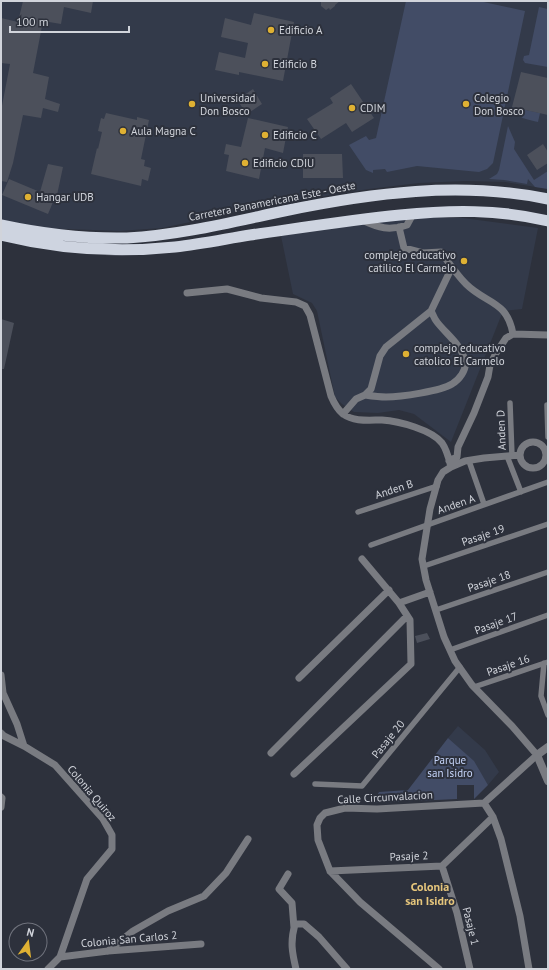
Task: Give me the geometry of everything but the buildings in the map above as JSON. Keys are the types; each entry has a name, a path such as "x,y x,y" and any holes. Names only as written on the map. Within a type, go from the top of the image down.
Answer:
{"highway":[{"name":"Carretera Panamericana Este - Oeste","path":"1,225 38,233 63,236 128,238 192,231 340,200 404,192 467,190 506,192 548,198"},
{"path":"1,235 70,247 119,250 148,249 209,242 360,219 452,211 482,211 515,214 548,221"}],"street":[{"path":"360,219 379,228 399,227 407,225 413,214"},
{"path":"399,227 404,248 423,253 441,252 467,285 503,311 511,322 513,334"},
{"path":"365,396 371,389 380,356 386,347 431,311 452,266"},
{"path":"187,293 227,289 261,298 296,302 305,306 310,315 331,396 336,406 343,414 356,419 385,420 403,423 417,428 441,442 450,464"},
{"path":"343,414 356,399 365,396 386,397 422,393 452,385 459,379 465,368 462,352 436,321 431,311"},
{"path":"548,335 513,334 506,338 496,353 490,365 488,377 474,413 458,447 457,456 438,480 427,524 422,558 430,592 444,637 450,650 474,687 512,726 537,755 548,781"},
{"name":"Anden D","path":"510,403 513,456 521,492"},
{"path":"547,405 548,437"},
{"path":"450,464 513,456 522,461 526,466 535,468 544,463 547,454 543,446 537,442 531,442 523,446 513,456"},
{"path":"470,461 484,504"},
{"name":"Anden A","path":"370,545 548,482"},
{"name":"Anden B","path":"358,512 437,486"},
{"name":"Pasaje 19","path":"424,566 548,524"},
{"path":"294,774 411,664 410,620 389,590 362,559"},
{"name":"Pasaje 18","path":"436,610 548,572"},
{"path":"299,678 389,590"},
{"path":"399,603 430,592"},
{"name":"Pasaje 17","path":"450,650 548,615"},
{"path":"272,753 407,616"},
{"path":"546,662 540,696 548,715"},
{"name":"Pasaje 16","path":"474,687 546,662"},
{"name":"Pasaje 20","path":"315,784 362,786 460,667"},
{"path":"1,675 3,692 17,724 24,746"},
{"name":"Colonia Quiroz","path":"2,736 24,746 55,765 102,819 112,835 112,849 87,879 60,957"},
{"path":"529,969 520,916 500,839 493,817 484,803 537,755 548,747"},
{"path":"1,797 1,807"},
{"name":"Calle Circunvalacion","path":"439,969 360,902 330,871 318,840 317,825 320,818 325,813 344,808 377,809 484,803"},
{"name":"Pasaje 2","path":"330,871 442,866 493,817"},
{"path":"108,950 133,931 168,910 204,896 226,873 248,838"},
{"name":"Pasaje 1","path":"442,866 457,913 470,969"},
{"path":"288,874 279,889 292,903 294,928"},
{"path":"296,969 291,948 295,924 304,924 347,969"},
{"name":"Colonia San Carlos 2","path":"60,957 108,950 201,944"},
{"path":"48,969 60,957"}],"shaded area":[{"name":"Universidad Don Bosco","path":"1,1 548,1 548,189 505,182 465,181 419,183 369,189 275,204 162,228 119,231 38,228 1,221"},
{"name":"complejo educativo catolico El Carmelo","path":"424,217 463,218 538,228 522,309 503,311 451,442 414,414 399,410 378,413 354,412 335,397 317,311 312,303 293,294 281,236 360,223"},
{"path":"458,726 485,750 499,772 488,785 472,760 448,738"}],"green space":[{"name":"Colegio Don Bosco","path":"406,1 479,1 525,11 493,163 487,169 479,172 417,166 387,172 385,169 373,170 373,173 366,170 349,145 366,136 369,140 376,138"},
{"path":"539,7 548,9 548,67 525,63 523,60 524,56 529,55"},
{"path":"512,107 540,113 538,122 520,116"},
{"path":"508,126 515,142 514,149 534,180 548,171 548,189 535,187 528,179 527,184 489,179 497,174 499,170"},
{"name":"Parque san Isidro","path":"448,738 474,761 488,785 474,799 474,785 457,785 457,799 373,803 379,792 408,790"}],"place":[{"name":"Edificio A","path":"271,30"},
{"name":"Edificio B","path":"265,64"},
{"name":"Universidad Don Bosco","path":"192,104"},
{"name":"Colegio Don Bosco","path":"466,104"},
{"name":"CDIM","path":"352,108"},
{"name":"Aula Magna C","path":"123,131"},
{"name":"Edificio C","path":"265,135"},
{"name":"Edificio CDIU","path":"245,163"},
{"name":"Hangar UDB","path":"28,197"},
{"name":"complejo educativo catilico El Carmelo","path":"464,261"},
{"name":"complejo educativo catolico El Carmelo","path":"406,354"}],"district":[{"name":"Colonia san Isidro","path":"430,894"}]}
